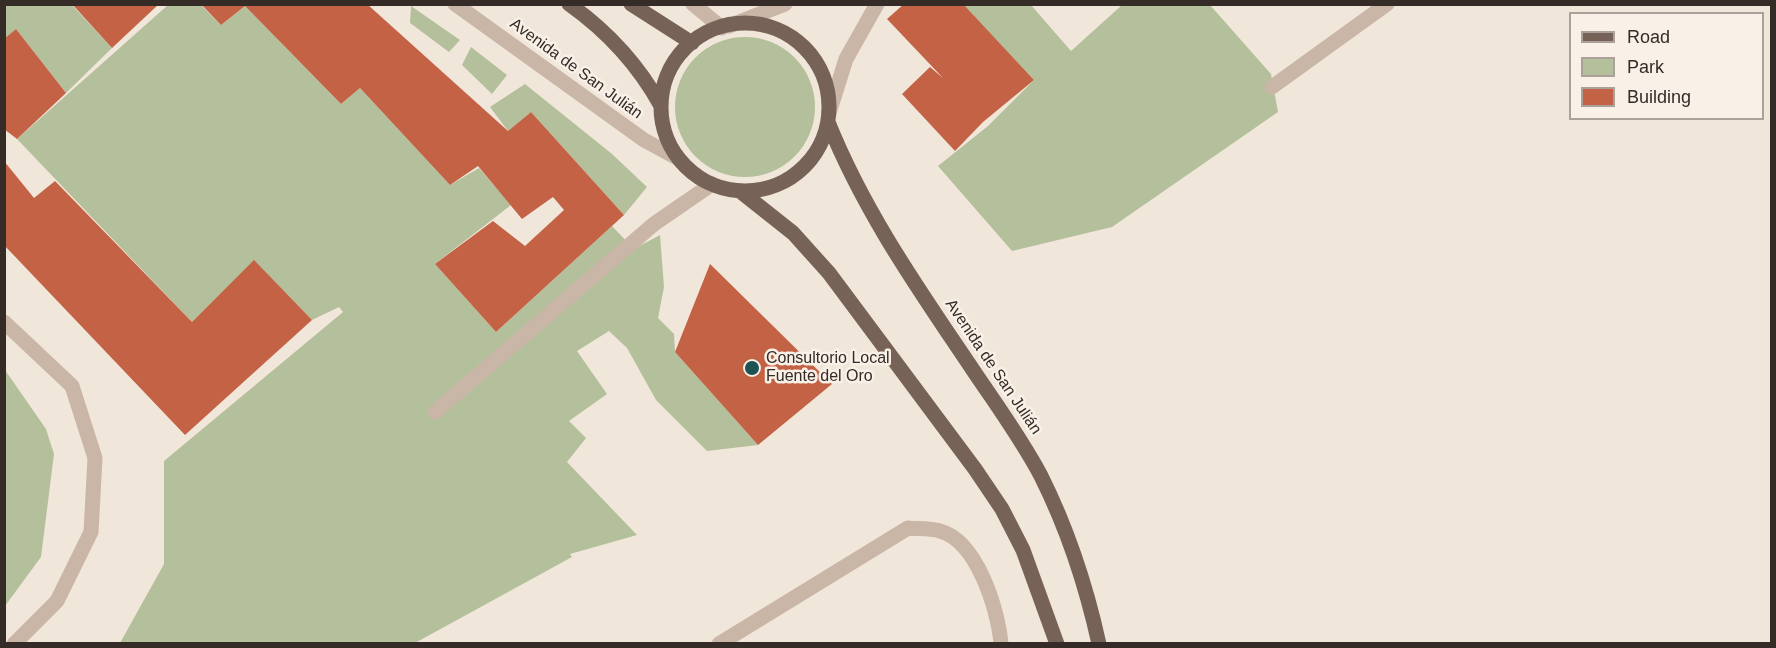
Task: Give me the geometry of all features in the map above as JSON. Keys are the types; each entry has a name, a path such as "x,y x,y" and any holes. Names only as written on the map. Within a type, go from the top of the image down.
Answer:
{"main road":[{"name":"Avenida de San Julián","path":"569,4 594,24 633,63 662,106"},
{"path":"632,4 693,43"},
{"path":"747,24 765,26 797,42 816,62 824,78 828,118 817,150 797,173 771,187 740,190 712,184 694,173 679,159 667,138 662,106 668,75 676,60 693,43 725,27 747,24"},
{"name":"Avenida de San Julián","path":"828,118 852,180 865,203 896,254 1020,439 1041,477 1065,528 1086,586 1100,644"},
{"path":"740,190 794,233 829,273 975,469 1002,509 1023,550 1057,644"}],"street":[{"name":"Avenida de San Julián","path":"455,4 644,140 679,159"},
{"path":"693,4 725,27 785,4"},
{"path":"828,118 846,59 877,4"},
{"path":"1272,87 1387,4"},
{"path":"435,412 654,224 712,184"},
{"path":"4,322 72,386 94,458 91,532 57,601 14,644"},
{"path":"718,644 908,528 941,531 966,546 991,598 1001,644"}],"green space":[{"path":"5,5 72,5 112,48 66,93 16,29 5,39"},
{"path":"168,5 201,5 221,25 245,6 341,104 360,88 450,185 479,168 511,205 435,264 496,332 612,226 634,249 660,235 664,287 658,318 674,334 675,352 758,445 707,451 656,400 627,348 609,331 577,351 607,394 569,421 586,438 567,462 637,535 570,554 572,557 415,643 120,643 164,564 164,461 343,312 339,307 312,320 254,261 192,322 17,139"},
{"path":"963,5 1031,5 1071,51 1122,5 1210,5 1271,74 1278,112 1112,227 1012,251 938,166 988,126 1034,80"},
{"path":"411,6 460,40 449,52 410,23"},
{"path":"745,37 772,43 784,49 794,58 803,68 809,80 815,107 809,134 803,146 794,156 784,165 772,171 745,177 718,171 706,165 696,156 687,146 681,134 675,107 681,80 687,68 696,58 706,49 718,43"},
{"path":"471,47 507,75 492,94 462,65"},
{"path":"525,84 612,154 647,187 624,215 531,112 508,131 490,107"},
{"path":"5,370 46,429 54,454 41,557 5,606"}],"building":[{"path":"72,4 159,4 112,48"},
{"path":"201,4 367,4 508,131 531,112 624,215 496,332 435,264 493,221 525,246 564,210 553,197 522,219 478,166 450,185 360,88 341,104 245,6 221,25"},
{"path":"904,4 963,4 1034,80 983,122 955,151 902,94 930,67 943,78 887,19"},
{"path":"16,29 66,93 17,139 4,129 4,39"},
{"path":"4,161 34,198 55,181 192,322 254,260 312,320 185,435 4,245"},
{"name":"Consultorio Local Fuente del Oro","path":"710,264 832,384 758,445 675,352"}],"place":[{"name":"Consultorio Local Fuente del Oro","path":"752,368"}]}
